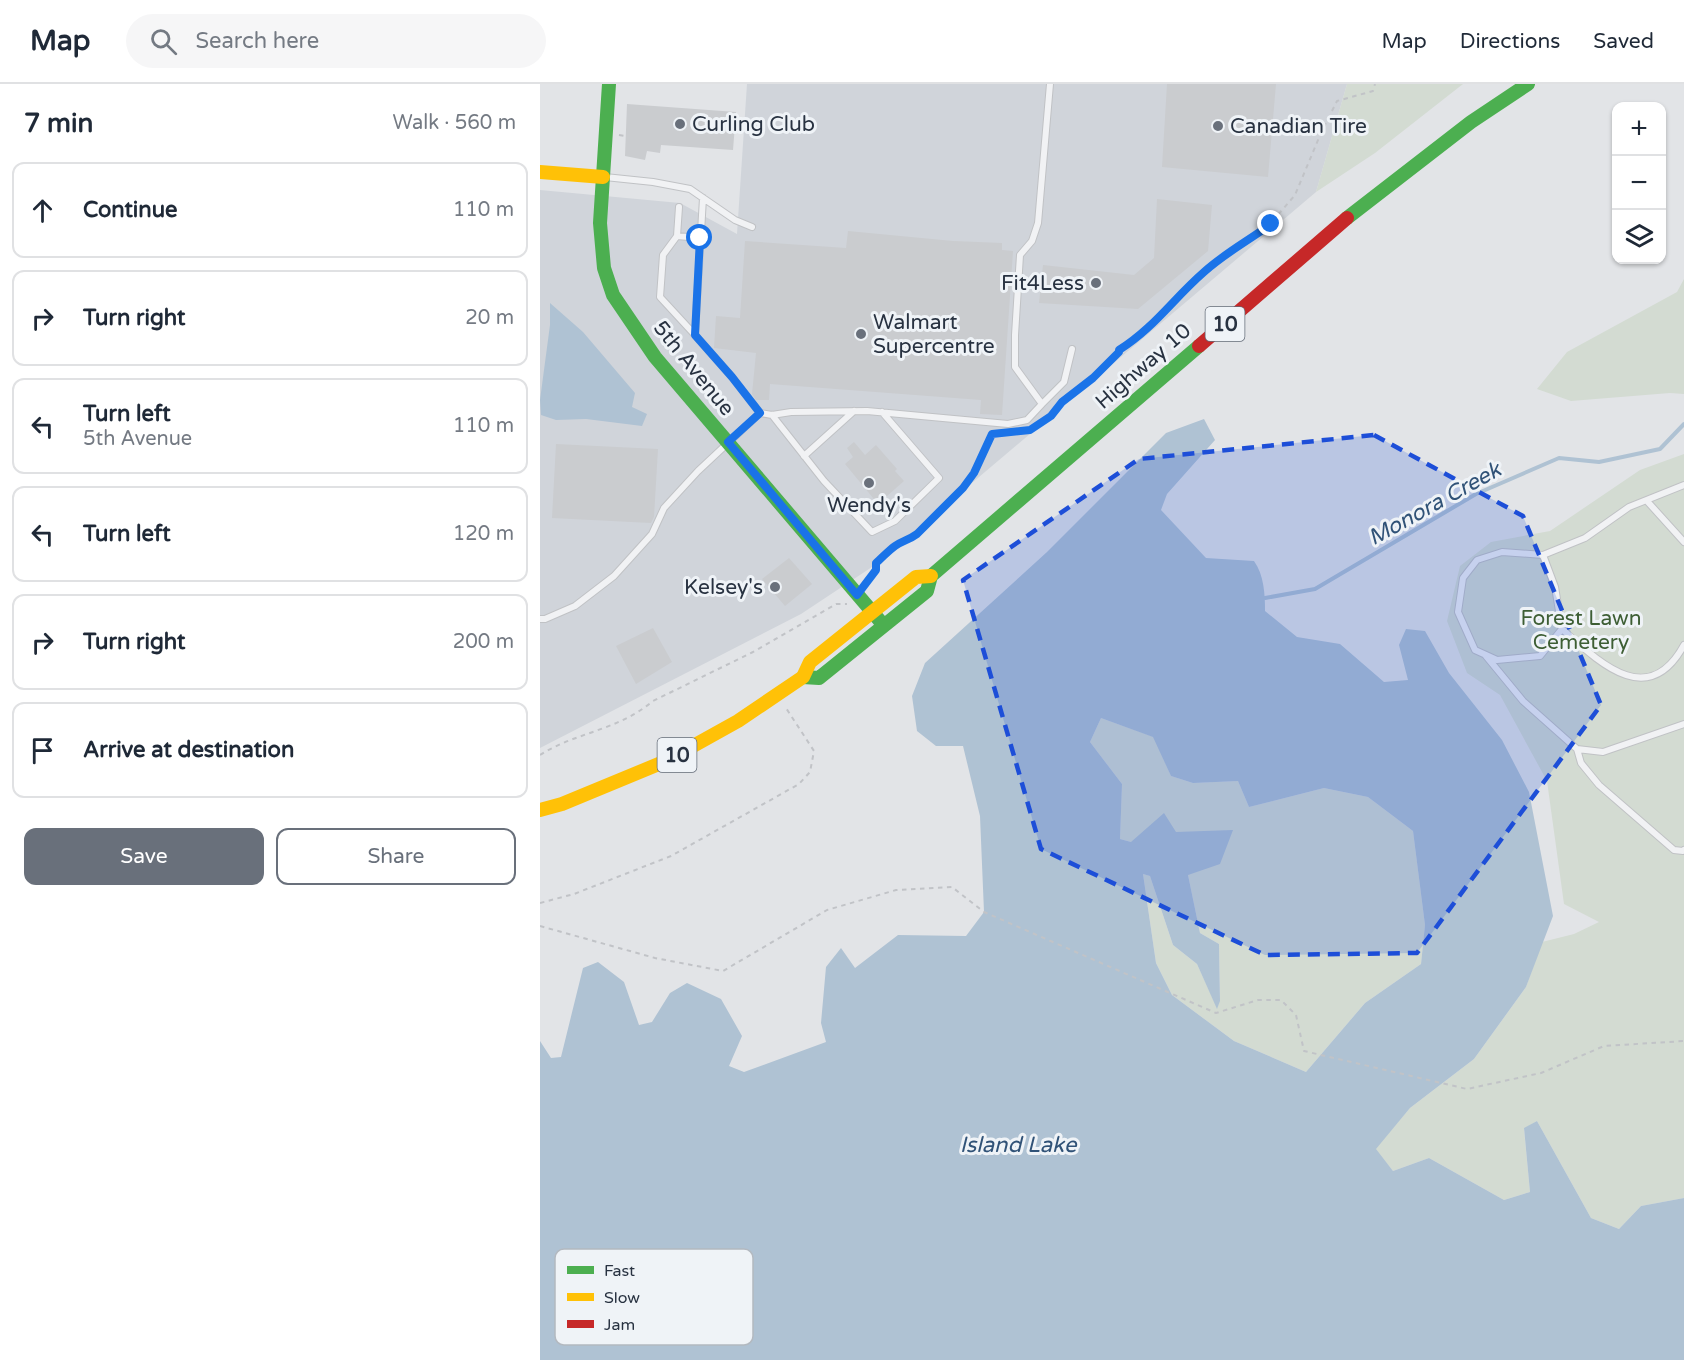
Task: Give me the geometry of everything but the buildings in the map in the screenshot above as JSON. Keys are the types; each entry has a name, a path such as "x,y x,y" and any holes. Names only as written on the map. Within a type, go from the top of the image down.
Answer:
{"main road":[{"name":"5th Avenue","path":"609,84 600,223 603,268 613,295 655,357 885,626"},
{"name":"Highway 10","path":"803,677 819,678 885,626 927,591 931,576 1351,215 1471,122 1528,84"},
{"path":"540,172 603,177"},
{"name":"Highway 10","path":"540,810 562,804 666,761 738,722 803,677 810,662 916,577 931,576"}],"lane":[{"path":"1042,404 1014,367 1014,335 1020,255 1032,241 1038,223 1050,84"},
{"path":"603,177 653,182 690,189 735,220 752,227"},
{"path":"695,335 703,198"},
{"path":"679,207 677,236 663,255 660,297 732,377 760,413 772,415 791,412 882,412 1008,424 1027,420 1064,382 1072,349"},
{"path":"677,236 700,238"},
{"path":"804,456 854,411"},
{"path":"772,415 824,481 872,532 895,520 939,478 882,412"},
{"path":"540,619 575,606 614,576 652,534 664,508 698,471 760,413"},
{"path":"1562,629 1540,656 1497,660 1475,650 1458,612 1463,578 1477,560 1502,552 1543,555 1585,538 1629,507 1684,485"},
{"path":"1647,501 1684,542"},
{"path":"1543,555 1555,587 1562,629 1597,660 1617,672 1635,678 1657,674 1678,656 1684,645"},
{"path":"1484,654 1523,701 1577,749 1581,763 1599,785 1674,850 1684,850"},
{"path":"1577,749 1603,753 1684,724"}],"path":[{"path":"1021,430 1030,430 1051,416 1062,402 1093,378 1119,350 1135,340 1160,318 1202,273 1239,244 1271,224 1295,195 1337,101 1373,91 1375,84"},
{"path":"540,755 611,727 639,713 653,701 753,652 836,604 851,603 876,570 876,563 892,548 909,541 963,488 974,473 989,437 1002,431"},
{"path":"540,903 574,894 671,856 799,784 810,772 814,751 778,696"},
{"path":"540,926 655,958 723,971 827,910 896,890 952,887 984,912 1216,1013 1258,1000 1281,1000 1296,1016 1304,1051 1467,1089 1541,1073 1605,1046 1684,1041"}],"highlighted area":[{"path":"1374,435 1523,516 1601,705 1417,953 1265,955 1041,849 963,580 1139,459"}],"shaded area":[{"path":"747,84 1347,84 1316,192 875,565 801,614 540,748 540,190 680,203 737,234"}],"green space":[{"path":"1347,84 1463,84 1375,153 1316,192"},
{"path":"1684,279 1684,394 1670,393 1571,401 1537,389 1567,352 1677,292"},
{"name":"Forest Lawn Cemetery","path":"1684,454 1684,1198 1641,1206 1619,1229 1591,1218 1537,1121 1524,1129 1530,1192 1504,1200 1429,1158 1393,1171 1375,1149 1410,1108 1474,1059 1526,987 1542,942 1574,934 1599,922 1564,904 1547,781 1500,695 1467,673 1447,621 1460,566 1491,542 1550,531 1640,470"},
{"path":"1101,718 1154,737 1171,776 1193,783 1238,781 1249,807 1324,788 1368,797 1413,831 1425,925 1421,964 1365,1003 1306,1072 1234,1041 1172,995 1156,963 1143,874 1150,876 1173,945 1197,964 1217,1008 1220,1000 1219,944 1200,933 1188,875 1131,842 1120,839 1122,784 1090,742"}],"water":[{"path":"550,303 583,332 635,393 632,407 647,414 642,426 586,419 556,420 541,415 540,400 550,325"},
{"name":"Island Lake","path":"1204,419 1215,440 1167,494 1161,510 1206,558 1254,561 1262,578 1265,611 1297,637 1340,644 1384,682 1408,680 1399,645 1406,629 1425,631 1449,673 1502,740 1529,792 1553,916 1526,987 1474,1059 1410,1108 1376,1149 1393,1171 1429,1158 1504,1200 1530,1192 1524,1128 1537,1121 1591,1218 1619,1229 1641,1206 1684,1198 1684,1360 540,1360 540,1041 551,1058 561,1057 583,968 598,962 624,982 639,1025 652,1022 670,993 687,983 721,999 742,1036 729,1066 744,1072 826,1042 821,1023 826,967 841,948 855,968 898,935 966,936 984,912 980,816 963,746 936,746 917,731 912,696 925,663 1047,552 1166,433","holes":["1101,718 1153,737 1171,776 1193,783 1238,781 1249,807 1324,788 1368,797 1413,831 1425,925 1421,964 1365,1003 1306,1072 1234,1041 1172,995 1156,963 1143,874 1150,876 1173,945 1197,964 1217,1009 1220,1001 1219,944 1200,933 1188,875 1220,864 1233,830 1176,832 1164,813 1131,842 1120,839 1122,784 1090,742"]}],"waterway":[{"name":"Monora Creek","path":"1265,598 1315,589 1476,494 1559,458 1599,462 1660,449 1684,424"}],"traffic: fast":[{"path":"609,84 600,223 604,268 613,295 655,357 880,621"},
{"path":"1347,218 1471,122 1528,84"},
{"path":"803,677 819,678 927,591 931,576 1199,346"}],"traffic: slow":[{"path":"540,172 603,177"},
{"path":"540,810 562,804 666,761 738,721 803,677 810,662 916,577 931,576"}],"traffic: jam":[{"path":"1199,346 1347,218"}],"place":[{"name":"Curling Club","path":"680,124"},
{"name":"Canadian Tire","path":"1218,126"},
{"name":"Fit4Less","path":"1096,283"},
{"name":"Walmart Supercentre","path":"861,334"},
{"name":"Wendy's","path":"869,483"},
{"name":"Kelsey's","path":"775,587"}],"route":[{"path":"700,238 695,335 760,413 728,442 857,595 876,570 876,563 892,548 909,541 963,488 974,473 992,434 1002,431 1030,430 1051,416 1062,402 1093,378 1119,350 1135,340 1160,318 1202,273 1239,244 1271,224"}]}
